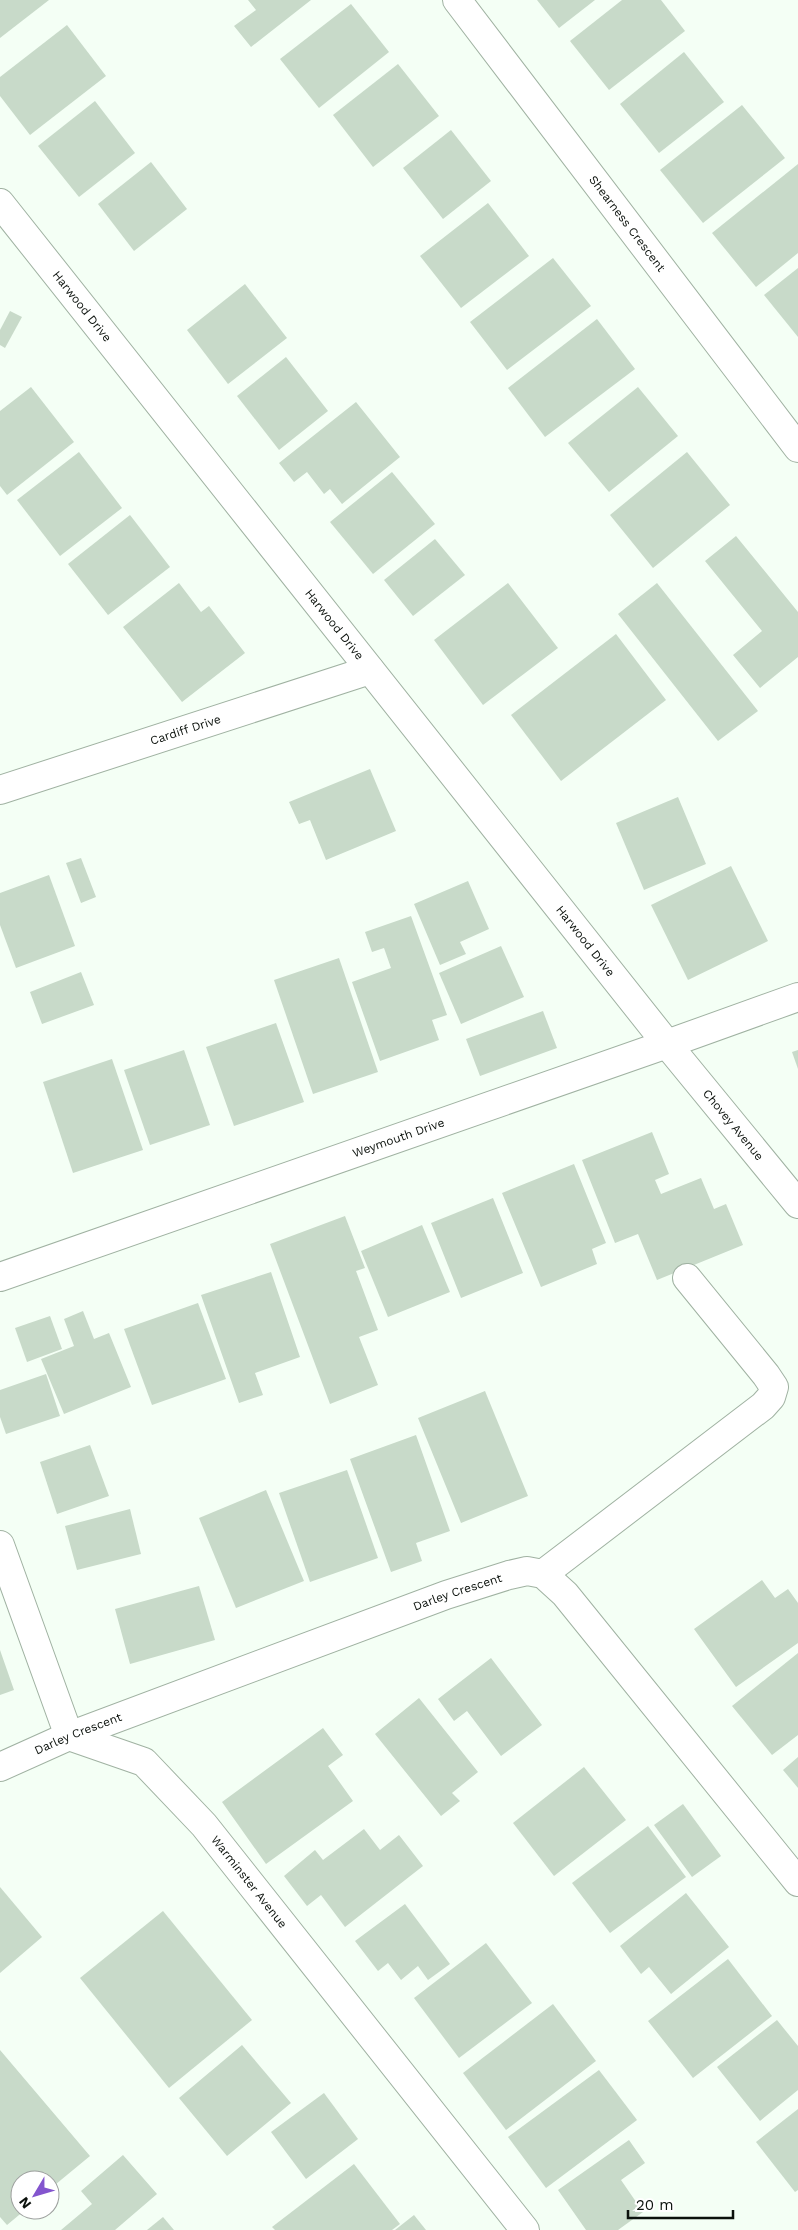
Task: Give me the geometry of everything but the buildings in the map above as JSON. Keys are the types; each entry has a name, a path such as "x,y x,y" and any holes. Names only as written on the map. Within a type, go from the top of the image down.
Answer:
{"street":[{"name":"Shearness Crescent","path":"457,0 798,448"},
{"name":"Harwood Drive","path":"0,203 667,1044"},
{"name":"Cardiff Drive","path":"0,790 370,670"},
{"name":"Weymouth Drive","path":"0,1277 798,997"},
{"name":"Chovey Avenue","path":"667,1044 798,1204"},
{"path":"687,1278 766,1375 774,1387 771,1397 763,1406 544,1574 565,1594 614,1652 798,1882"},
{"path":"0,1545 69,1736"},
{"name":"Darley Crescent","path":"0,1767 69,1736 446,1595 527,1571 544,1574"},
{"name":"Warminster Avenue","path":"69,1736 144,1762 204,1825 525,2230"}]}
